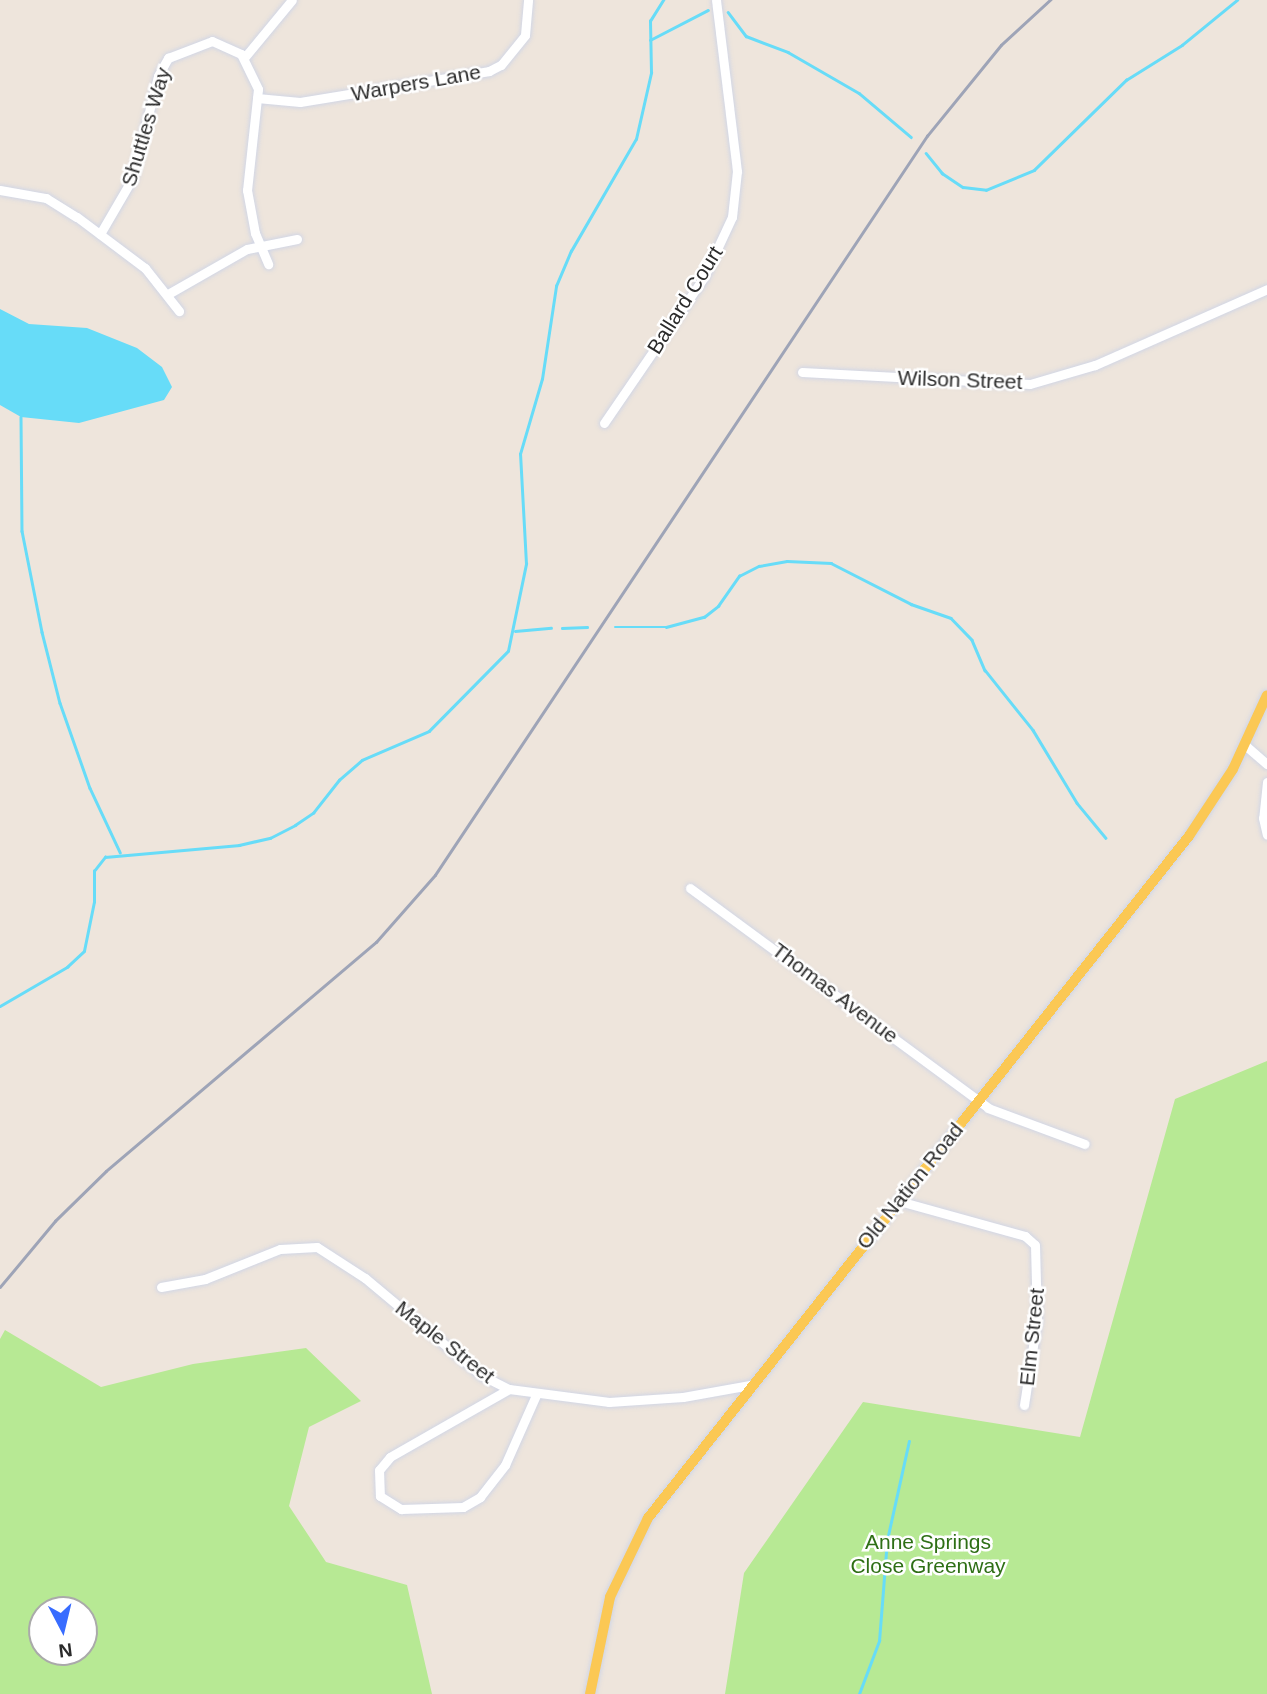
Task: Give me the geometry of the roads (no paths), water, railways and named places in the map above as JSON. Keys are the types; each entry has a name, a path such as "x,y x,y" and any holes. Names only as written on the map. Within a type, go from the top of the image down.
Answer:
{"main road":[{"name":"Old Nation Road","path":"590,1694 603,1623 631,1548 677,1477 1189,836 1246,746 1267,695"}],"street":[{"path":"268,264 260,245 247,190 257,98 244,58 292,0"},
{"name":"Warpers Lane","path":"257,98 300,102 489,71 501,65 525,35 528,0"},
{"name":"Ballard Court","path":"604,423 704,276 732,217 737,171 716,0"},
{"name":"Shuttles Way","path":"100,234 132,179 158,76 168,58 212,41 244,58"},
{"path":"0,190 46,198 100,234 145,268 179,311"},
{"path":"168,294 260,245 297,239"},
{"name":"Wilson Street","path":"802,372 1030,384 1095,365 1267,289"},
{"path":"1246,746 1267,764"},
{"path":"1267,782 1263,817 1267,835"},
{"name":"Thomas Avenue","path":"690,888 999,1115 1057,1130 1085,1144"},
{"name":"Elm Street","path":"899,1201 1025,1236 1035,1245 1037,1321 1024,1405"},
{"name":"Maple Street","path":"161,1287 205,1279 280,1249 317,1247 365,1278 481,1375 509,1389 536,1395 609,1402 683,1397 750,1385"},
{"path":"509,1389 384,1462 377,1480 387,1504 401,1510 451,1508 480,1497 505,1465 536,1395"}],"water":[{"path":"0,309 29,324 87,328 137,348 162,367 172,387 164,400 79,423 21,417 0,405"}],"waterway":[{"path":"0,1006 67,967 84,951 94,902 94,871 105,857 239,845 270,838 313,813 339,780 362,760 429,731 508,651 526,564 520,454 542,379 556,286 571,251 636,139 651,73 650,21 663,0"},
{"path":"926,153 942,173 963,187 986,190 1034,170 1126,80 1182,45 1237,0"},
{"path":"650,40 708,10"},
{"path":"728,12 746,36 788,52 859,93 911,137"},
{"path":"21,417 22,531 42,632 60,703 90,788 120,852"},
{"path":"615,627 666,627 704,617 718,606 739,576 759,566 787,561 831,563 911,604 951,618 972,640 985,670 1033,730 1077,803 1106,838"},
{"path":"562,628 587,627"},
{"path":"515,631 551,628"},
{"path":"859,1694 879,1641 887,1540 909,1441"}],"railway":[{"path":"0,1287 55,1221 106,1171 376,942 435,875 927,136 1001,45 1050,0"}],"park label":[{"name":"Anne Springs Close Greenway","path":"928,1554"}]}
